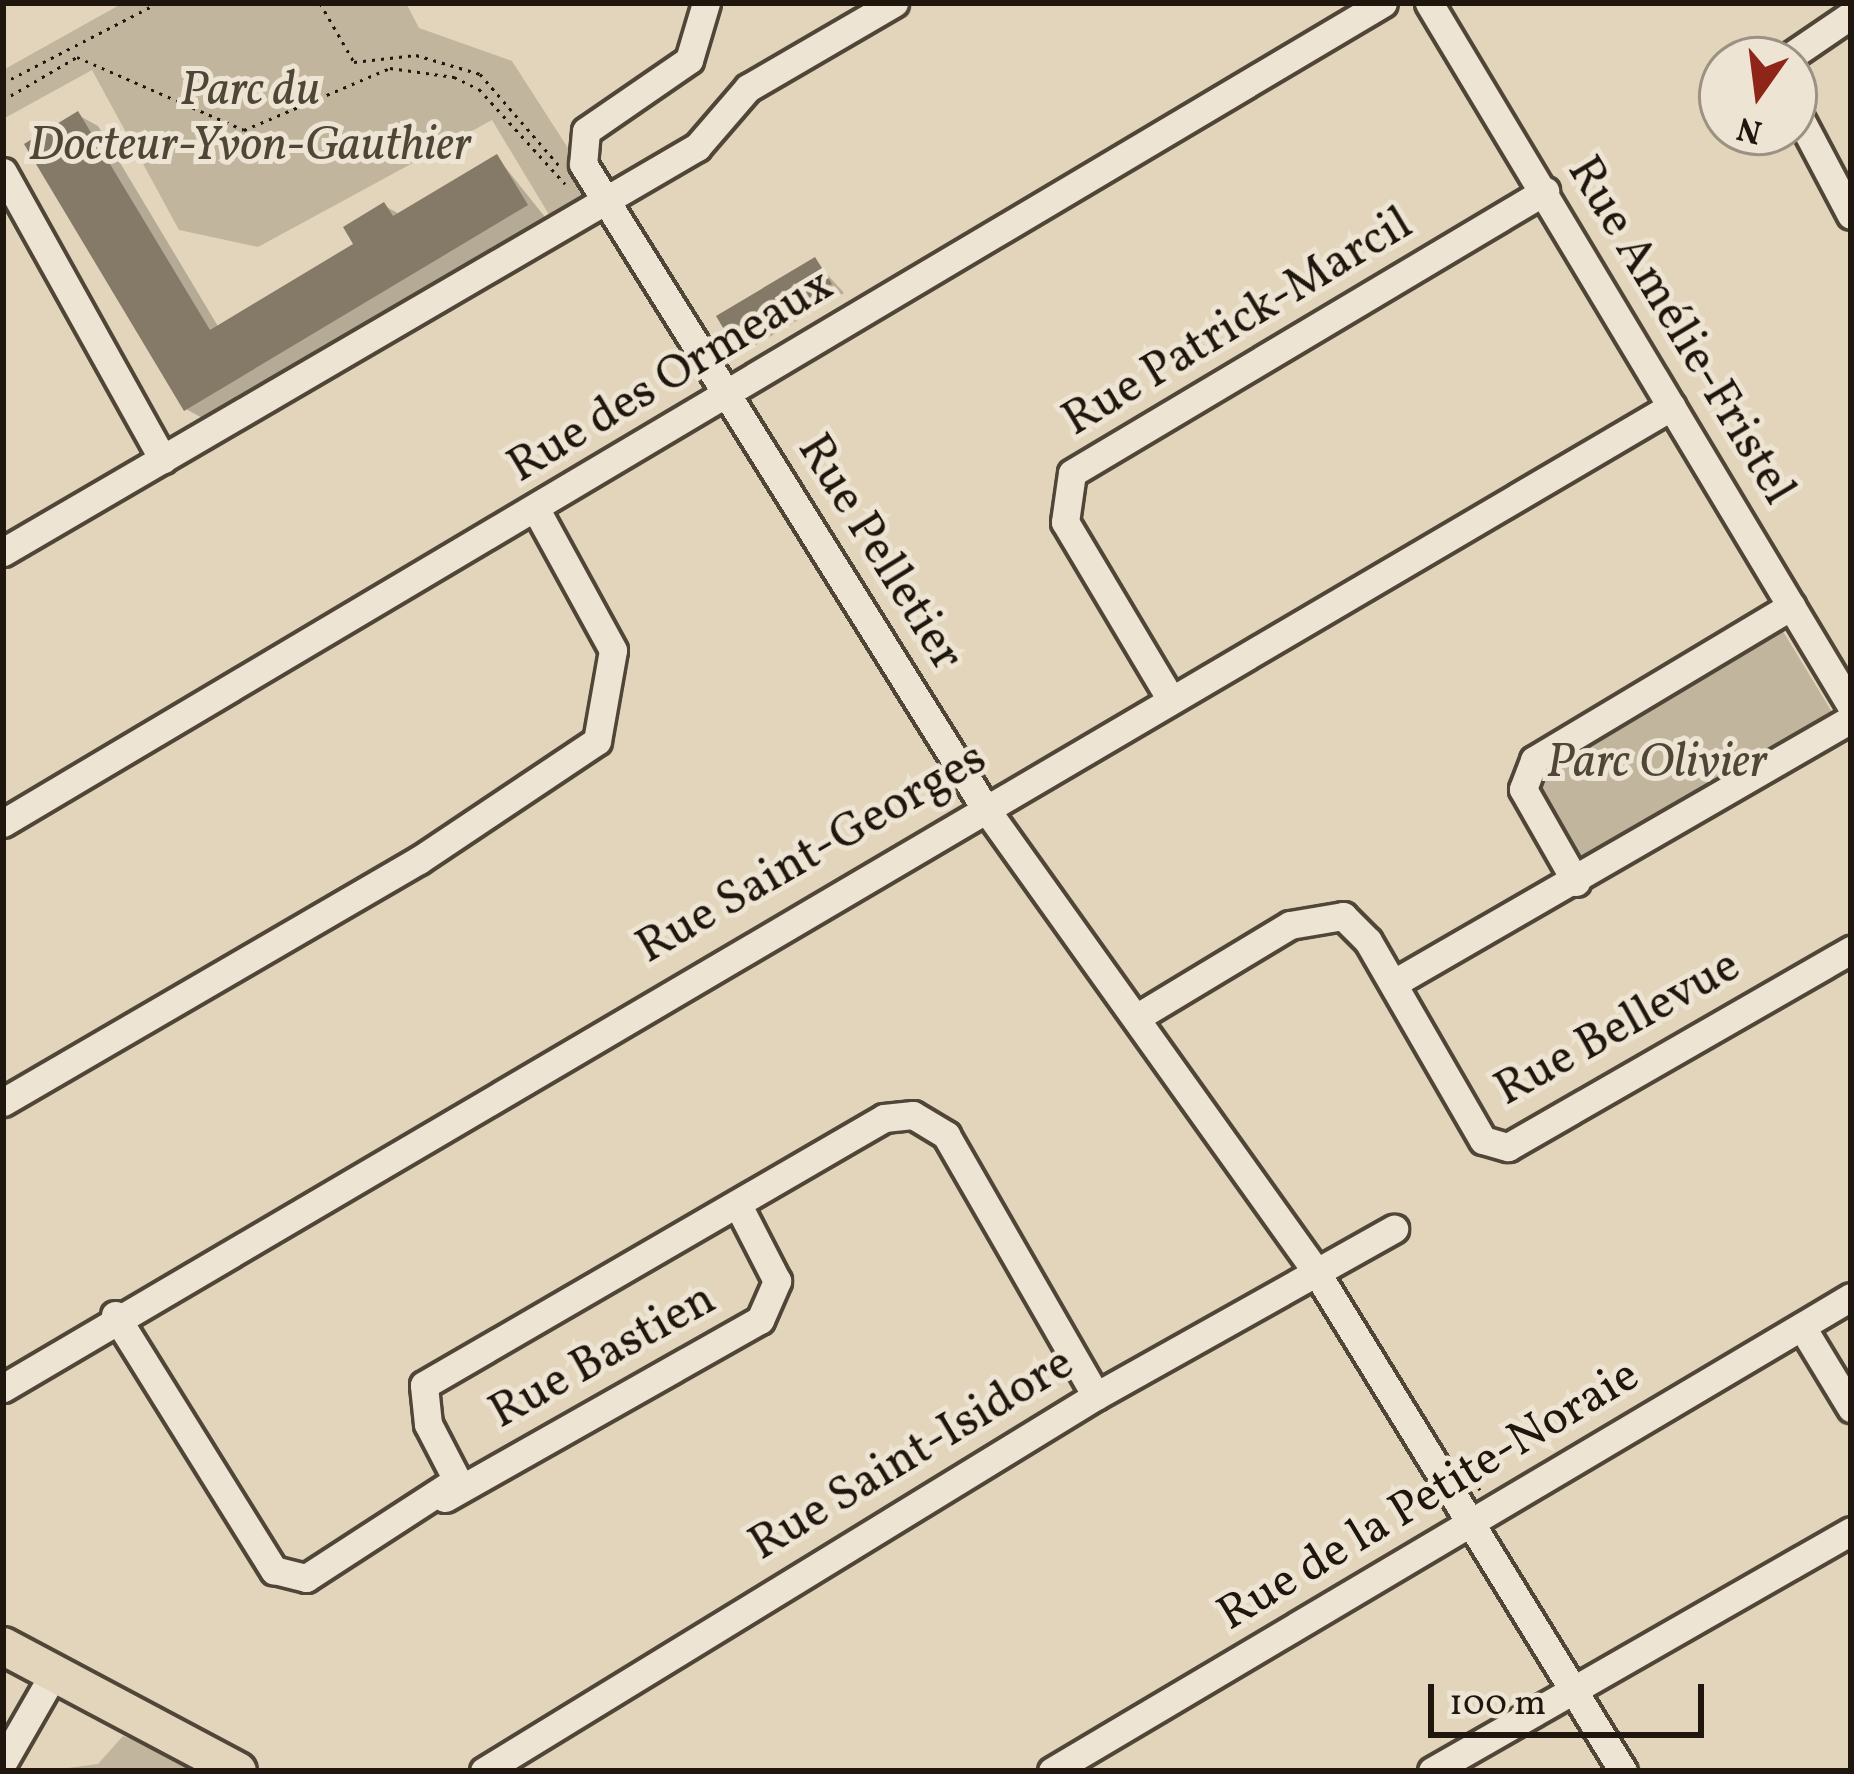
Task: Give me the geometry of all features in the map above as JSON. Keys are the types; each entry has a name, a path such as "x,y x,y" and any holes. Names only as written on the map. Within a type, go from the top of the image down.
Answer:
{"main road":[{"path":"3,1646 238,1771"}],"street":[{"name":"Rue Pelletier","path":"706,3 689,60 586,131 583,164 591,194 727,394 983,805 1139,1016 1315,1270 1478,1522 1623,1771"},
{"path":"3,552 163,460 591,194 710,138 748,88 894,3"},
{"name":"Rue des Ormeaux","path":"3,823 537,512 1383,3"},
{"name":"Rue Amélie-Fristel","path":"1429,3 1851,706"},
{"path":"1818,38 1851,15"},
{"path":"1818,152 1851,215"},
{"path":"3,172 163,460"},
{"name":"Rue Patrick-Marcil","path":"1170,698 1064,522 1072,472 1545,191"},
{"name":"Rue Saint-Georges","path":"3,1388 115,1315 1672,406"},
{"path":"3,1102 419,860 597,740 613,650 537,512"},
{"path":"1576,882 1523,789 1534,760 1791,607"},
{"path":"1394,982 1576,882 1851,719"},
{"name":"Rue Bellevue","path":"1139,1016 1326,913 1355,924 1394,982 1483,1141 1508,1147 1851,950"},
{"name":"Rue Bastien","path":"443,1499 457,1480 428,1424 424,1385 739,1208 884,1118 913,1115 946,1135 1096,1396"},
{"name":"Rue Bastien","path":"115,1315 274,1570 306,1578 760,1320 777,1281 739,1208"},
{"name":"Rue Saint-Isidore","path":"484,1771 1096,1396 1394,1229"},
{"name":"Rue de la Petite-Noraie","path":"1052,1771 1851,1297"},
{"path":"1802,1327 1851,1408"},
{"path":"1432,1771 1851,1531"},
{"path":"3,1762 53,1676"}],"path":[{"path":"3,82 158,3"},
{"path":"320,3 353,62 416,55 480,74 591,194"},
{"path":"3,100 77,57 244,130 390,68 454,77 479,89 553,182 591,194"}],"green space":[{"name":"Parc du Docteur-Yvon-Gauthier","path":"123,3 406,3 419,28 512,61 602,201 557,228 492,120 258,247 179,230 92,70 3,119 3,70"},
{"name":"Parc Olivier","path":"1781,628 1835,717 1581,871 1527,782"},
{"path":"123,1736 228,1771 45,1771 98,1764"}],"building":[{"path":"78,111 210,330 353,244 343,227 384,202 393,216 497,154 528,205 184,411 24,144"},
{"path":"815,257 832,284 732,343 716,316"}]}
